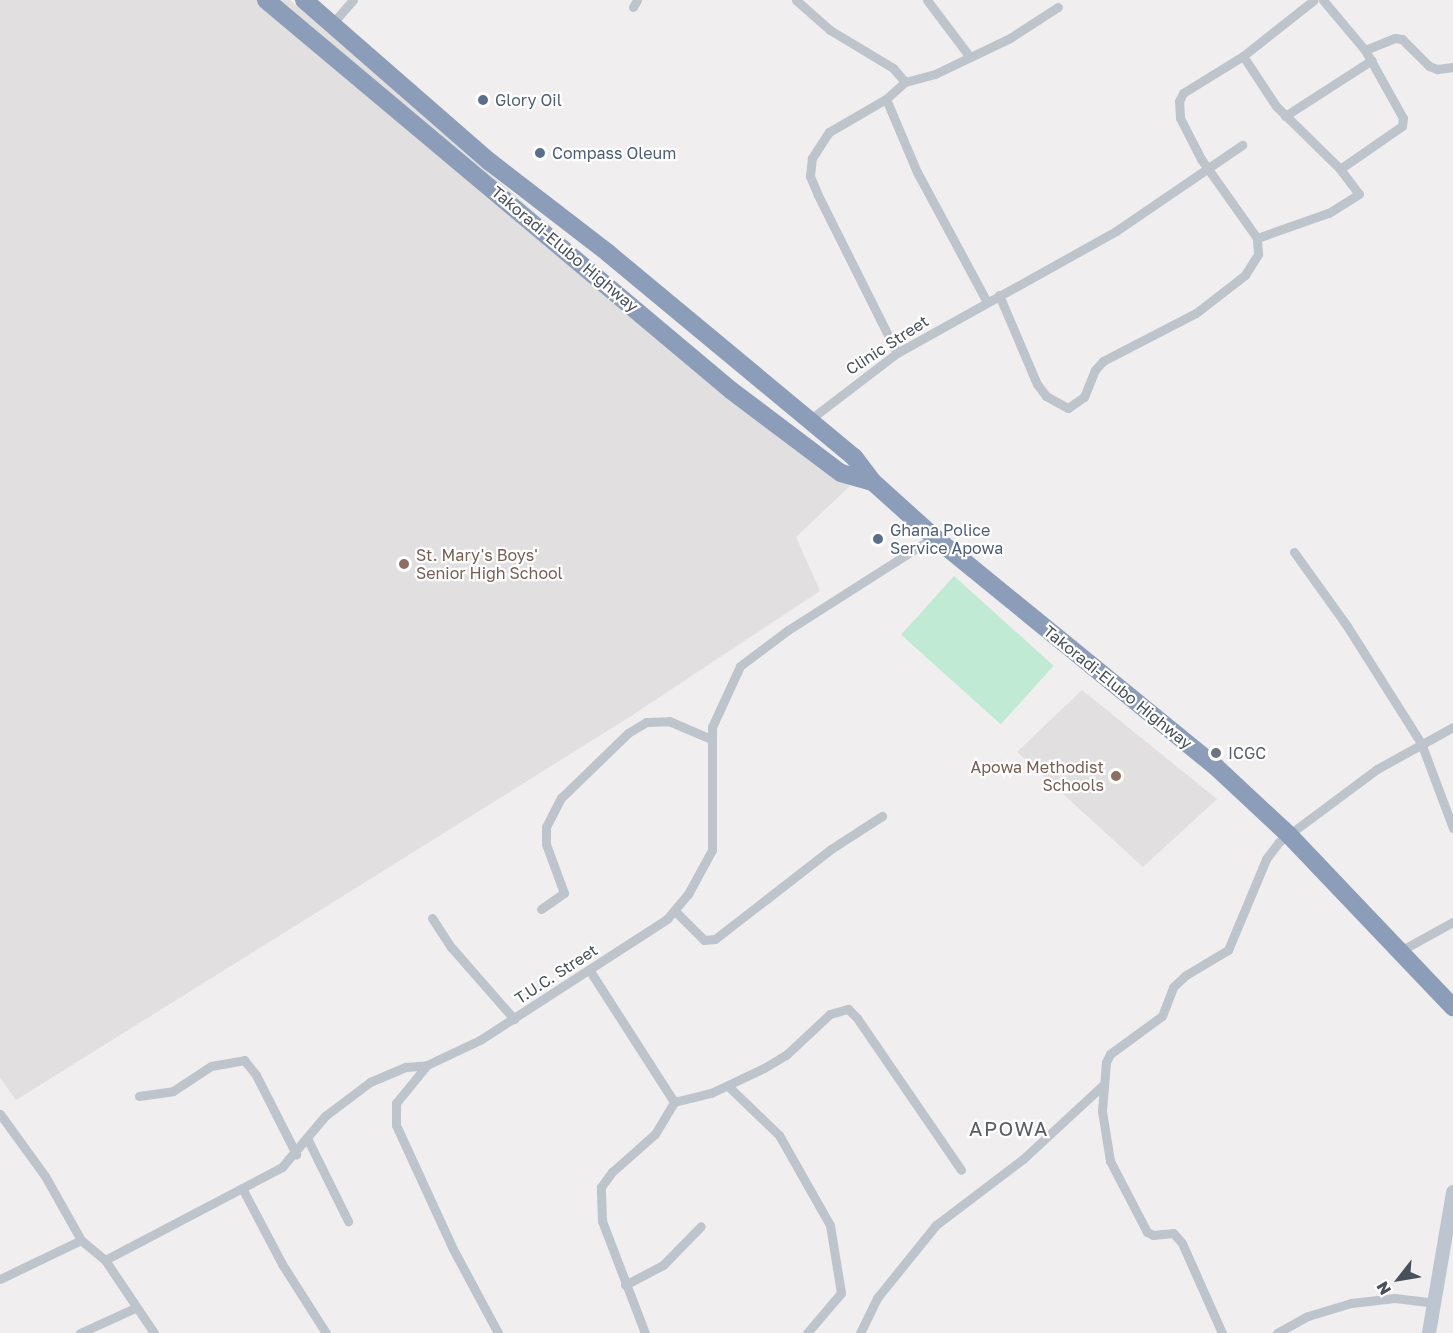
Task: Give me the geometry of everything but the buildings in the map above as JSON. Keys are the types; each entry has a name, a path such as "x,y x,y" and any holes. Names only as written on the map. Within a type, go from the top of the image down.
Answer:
{"highway":[{"name":"Takoradi-Elubo Highway","path":"266,0 732,391 841,473 873,482"},
{"name":"Takoradi-Elubo Highway","path":"304,0 490,162 608,253 854,457 873,482 934,537 1216,767 1289,835 1402,950 1453,1007"}],"main road":[{"path":"1429,1333 1453,1192"}],"street":[{"path":"332,24 353,0"},
{"path":"796,0 830,30 893,68 905,82"},
{"path":"927,0 970,57"},
{"path":"999,295 1037,384 1056,404 1068,408 1084,397 1095,370 1103,361 1196,313 1245,275 1258,254 1257,238 1207,169 1180,118 1179,101 1183,93 1243,56 1314,0"},
{"path":"1323,0 1372,60 1401,112 1402,126 1340,169"},
{"path":"897,353 828,218 809,166 829,132 886,99 905,82 935,74 970,57 1025,29 1058,7"},
{"path":"1365,50 1395,38 1402,39 1430,66 1437,69 1453,67"},
{"path":"1243,56 1285,116 1340,169 1358,190 1356,198 1328,213 1257,238"},
{"path":"1285,116 1372,60"},
{"path":"886,99 917,172 987,302"},
{"name":"Clinic Street","path":"808,421 897,353 1116,231 1242,145"},
{"name":"T.U.C. Street","path":"105,1260 242,1188 296,1154 325,1116 370,1082 406,1067 427,1065 514,1019 590,971 675,911 712,850 711,739 716,714 727,688 753,654 934,537"},
{"path":"1294,552 1347,626 1421,743 1453,828"},
{"path":"541,909 564,893 565,887 546,844 546,827 561,798 628,733 646,722 669,721 711,739"},
{"path":"1222,1333 1182,1243 1173,1233 1153,1235 1148,1232 1110,1161 1102,1111 1103,1085 1110,1054 1162,1016 1173,987 1186,975 1228,950 1266,859 1289,835 1377,769 1453,727"},
{"path":"675,911 704,940 715,939 822,856 882,816"},
{"path":"432,918 451,947 514,1019"},
{"path":"1402,950 1453,922"},
{"path":"590,971 674,1102"},
{"path":"645,1333 602,1221 601,1187 612,1172 655,1134 674,1102 728,1086 786,1055 830,1014 848,1009 961,1170"},
{"path":"139,1096 173,1091 211,1066 244,1060 256,1075 296,1154"},
{"path":"427,1065 396,1103 396,1125 453,1249 498,1333"},
{"path":"860,1333 877,1298 936,1226 1023,1159 1103,1085"},
{"path":"728,1086 779,1135 830,1225 841,1293 807,1333"},
{"path":"0,1114 5,1129 45,1176 81,1240 105,1260 135,1308 154,1333"},
{"path":"307,1138 348,1221"},
{"path":"242,1188 282,1264 326,1333"},
{"path":"625,1285 663,1264 701,1226"},
{"path":"0,1279 81,1240"},
{"path":"1277,1333 1308,1316 1351,1303 1395,1298 1434,1303"},
{"path":"80,1333 135,1308"}],"shaded area":[{"name":"St. Mary's Boys' Senior High School","path":"0,0 290,0 850,486 796,537 820,591 628,718 16,1100 0,1078"},
{"name":"Apowa Methodist Schools","path":"1082,690 1217,799 1143,867 1017,752"}],"green space":[{"path":"954,576 1054,666 1001,724 901,635"}],"place":[{"name":"Glory Oil","path":"483,100"},
{"name":"Compass Oleum","path":"540,153"},
{"name":"Ghana Police Service Apowa","path":"878,539"},
{"name":"St. Mary's Boys' Senior High School","path":"404,564"},
{"name":"ICGC","path":"1216,753"},
{"name":"Apowa Methodist Schools","path":"1116,776"}],"district":[{"name":"APOWA","path":"1009,1128"}]}
